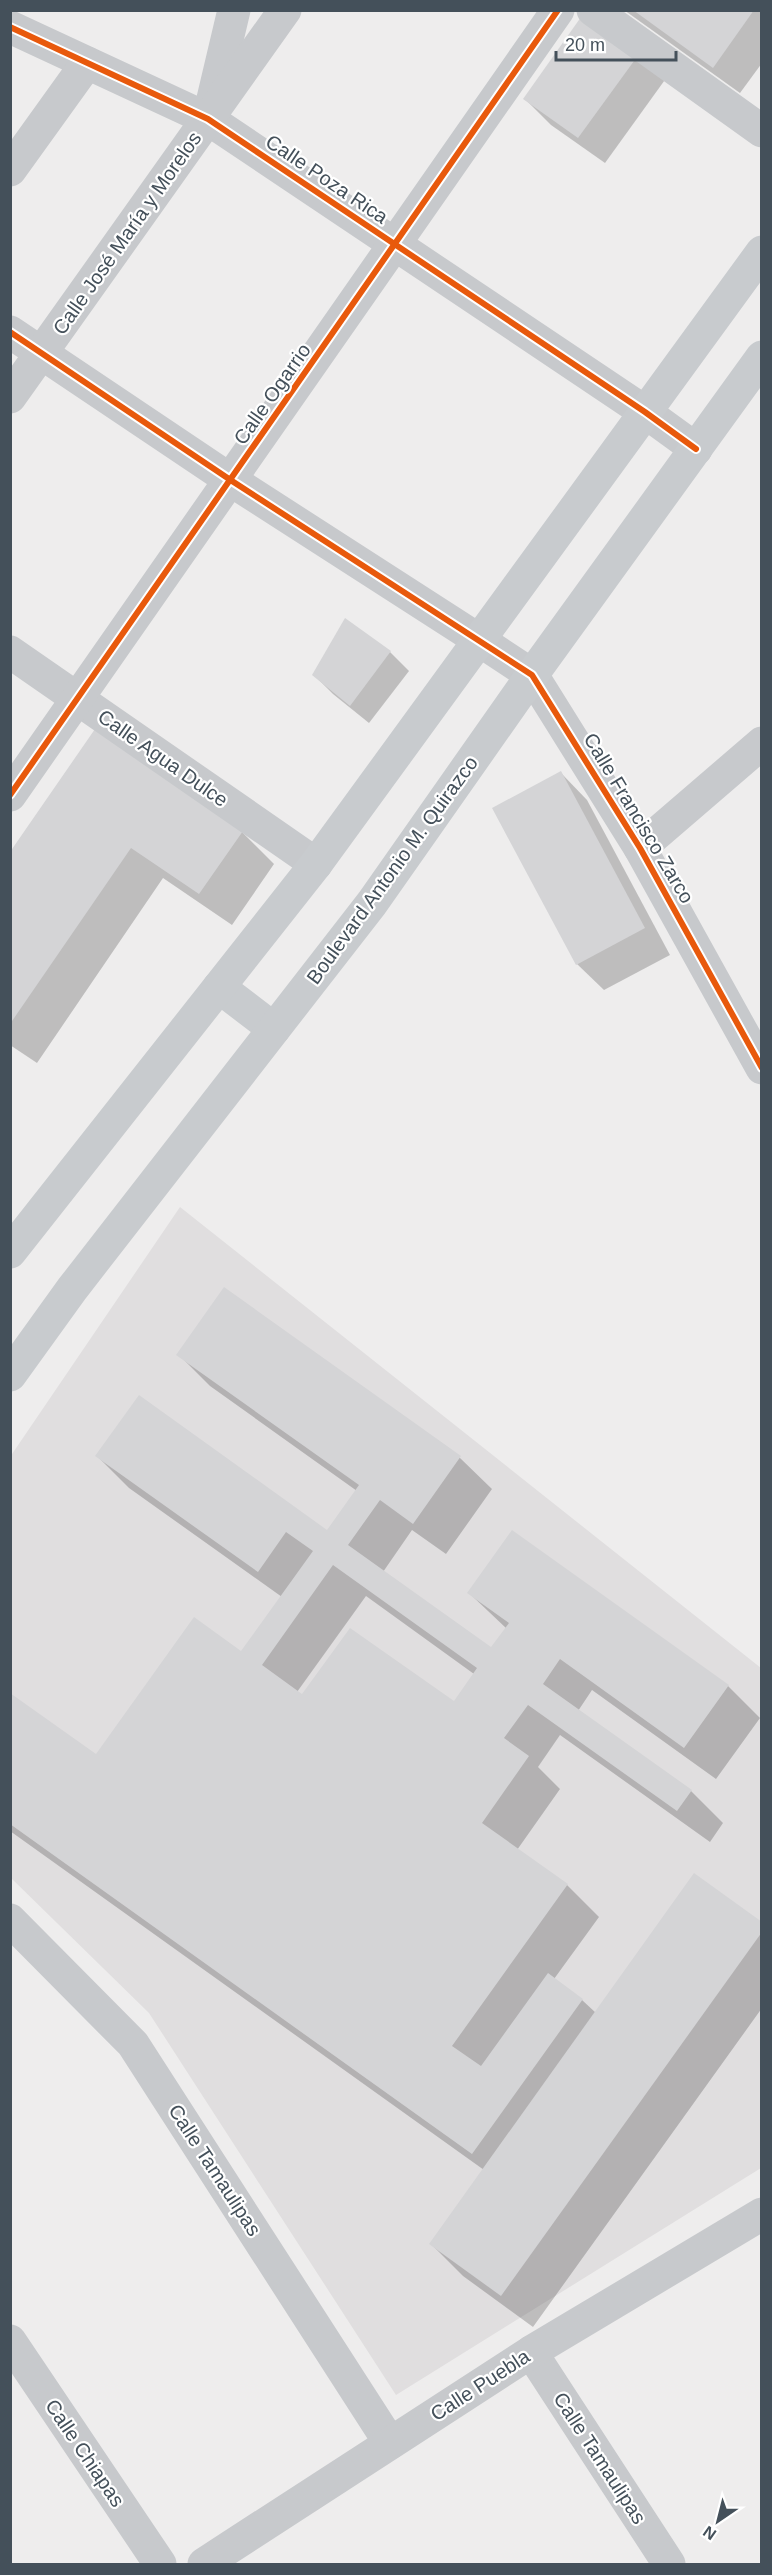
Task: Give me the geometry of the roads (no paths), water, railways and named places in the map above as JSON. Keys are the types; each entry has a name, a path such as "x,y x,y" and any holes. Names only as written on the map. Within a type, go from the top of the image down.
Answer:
{"main road":[{"path":"12,1248 316,864 762,252"},
{"name":"Boulevard Antonio M. Quirazco","path":"10,1375 72,1289 372,903 532,675 762,357"},
{"path":"219,987 274,1029"}],"street":[{"path":"208,119 234,10"},
{"name":"Calle José María y Morelos","path":"10,397 285,10"},
{"name":"Calle Ogarrio","path":"10,795 558,10"},
{"path":"593,10 762,131"},
{"name":"Calle Poza Rica","path":"10,27 208,119 645,412 696,449"},
{"path":"10,170 87,63"},
{"name":"Calle Francisco Zarco","path":"10,332 231,481 532,675 640,848 762,1068"},
{"name":"Calle Agua Dulce","path":"10,652 316,864"},
{"path":"640,848 762,743"},
{"name":"Calle Tamaulipas","path":"10,1920 133,2044 390,2443"},
{"name":"Calle Puebla","path":"204,2565 531,2352 762,2214"},
{"name":"Calle Chiapas","path":"10,2341 160,2565"},
{"name":"Calle Tamaulipas","path":"531,2352 669,2565"}]}
